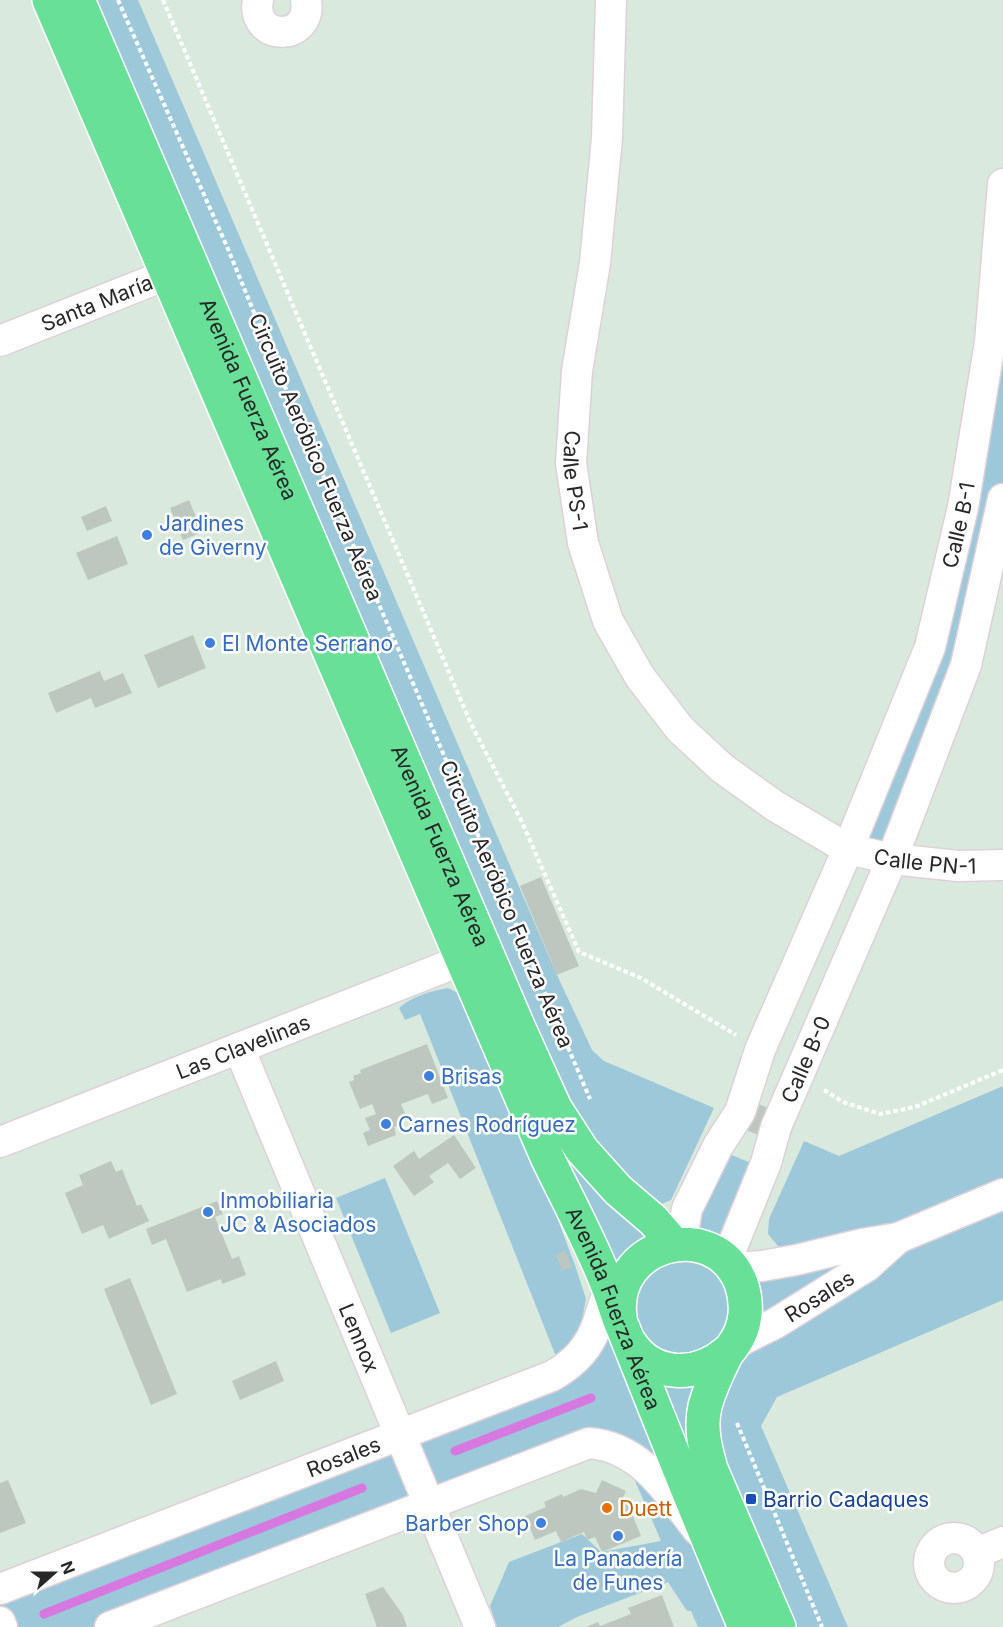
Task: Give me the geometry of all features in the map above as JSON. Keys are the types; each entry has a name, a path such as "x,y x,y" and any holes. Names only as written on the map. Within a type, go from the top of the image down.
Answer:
{"main road":[{"name":"Avenida Fuerza Aérea","path":"49,0 179,270 474,955 547,1157 609,1289 624,1332 744,1627"},
{"name":"Avenida Fuerza Aérea","path":"78,0 179,270"},
{"name":"Avenida Fuerza Aérea","path":"474,955 550,1098 582,1150 618,1190 677,1244"},
{"path":"731,1348 707,1366 695,1370 671,1370 660,1367 641,1356 624,1332 619,1315 620,1292 634,1265 659,1248 677,1244 702,1247 715,1253 729,1265 740,1281 746,1308 742,1327 713,1383 705,1408 703,1429 705,1449 711,1469 779,1627"}],"street":[{"path":"258,0 259,17 264,26 282,33 292,31 306,17 306,0"},
{"name":"Calle PS-1","path":"611,0 607,138 595,264 577,371 571,463 583,543 608,621 640,677 680,729 722,768 775,806 848,849"},
{"name":"Calle B-1","path":"848,849 930,648 963,507 996,344 1003,184"},
{"name":"Santa María","path":"0,341 179,270"},
{"name":"Calle B-1","path":"892,859 966,665 1003,499"},
{"name":"Calle B-0","path":"677,1244 687,1209 718,1146 740,1112 760,1050 848,849"},
{"name":"Calle PN-1","path":"848,849 892,859 958,866 1003,865"},
{"name":"Calle B-0","path":"729,1265 766,1163 776,1128 892,859"},
{"name":"Las Clavelinas","path":"0,1142 474,955"},
{"name":"Lennox","path":"239,1048 480,1627"},
{"name":"Rosales","path":"729,1265 784,1262 898,1238 1003,1194"},
{"name":"Rosales","path":"731,1348 776,1323 867,1266 898,1238"},
{"name":"Rosales","path":"0,1589 552,1376 568,1367 580,1356 597,1324 609,1289 634,1265"},
{"path":"110,1627 573,1447 589,1443 606,1444 627,1453 648,1469 708,1542"},
{"path":"0,1622 2,1627"}],"path":[{"name":"Circuito Aeróbico Fuerza Aérea","path":"118,0 228,249 590,1101"},
{"path":"162,0 471,724 521,820 579,952 641,978 760,1050"},
{"path":"800,1075 843,1102 880,1114 915,1107 1003,1070"},
{"path":"736,1418 737,1427 822,1627"}],"shaded area":[{"path":"88,0 138,0 557,975 592,1050 604,1061 714,1108 671,1200 659,1205 642,1198 576,1126"},
{"path":"1003,184 1003,499 892,859 848,849 930,647"},
{"path":"448,988 458,993 467,1006 525,1132 586,1299 578,1341 559,1364 420,1014 405,1020 399,1008 422,995"},
{"path":"510,1068 582,1150 715,1253 740,1333 1003,1194 1003,1300 777,1397 761,1426 848,1627 745,1627 708,1542 606,1444 110,1627 0,1627 0,1589 552,1376 601,1310"},
{"path":"1003,1086 1003,1182 882,1230 789,1251 778,1246 768,1234 769,1219 804,1141 839,1156"},
{"path":"724,1152 751,1163 727,1240 698,1226"},
{"path":"385,1178 440,1313 391,1333 336,1198"},
{"path":"866,1257 767,1313 761,1312 758,1286 760,1278"},
{"path":"627,1462 684,1529 709,1569 734,1627 698,1627 691,1611 687,1611 668,1582 577,1617 558,1627 497,1627 490,1606 509,1562 582,1534 601,1552 661,1541"}],"building":[{"path":"189,500 202,532 183,540 170,508"},
{"path":"106,506 112,521 87,531 81,517"},
{"path":"117,536 128,564 88,580 76,553"},
{"path":"193,635 206,668 158,688 144,655"},
{"path":"100,671 104,681 123,673 132,693 95,708 91,698 56,713 48,693"},
{"path":"541,877 579,966 557,975 520,886"},
{"path":"427,1044 448,1098 432,1104 428,1094 401,1104 407,1118 402,1120 403,1124 394,1127 396,1135 368,1146 363,1133 370,1130 365,1118 376,1114 372,1104 360,1109 349,1082 354,1080 353,1076 361,1073 360,1070"},
{"path":"737,1096 797,1119 786,1146 726,1122"},
{"path":"454,1135 476,1168 460,1179 448,1163 429,1176 434,1182 414,1196 393,1166 414,1151 419,1159"},
{"path":"111,1161 116,1172 122,1169 137,1206 141,1204 149,1221 109,1239 103,1225 82,1234 65,1193 83,1185 79,1175"},
{"path":"217,1201 223,1214 215,1217 232,1259 239,1256 246,1275 222,1284 221,1279 187,1292 166,1239 152,1245 146,1229"},
{"path":"565,1251 572,1267 562,1270 556,1255"},
{"path":"130,1278 177,1394 151,1405 104,1289"},
{"path":"276,1361 284,1381 240,1400 232,1381"},
{"path":"8,1480 26,1523 0,1533 0,1483"},
{"path":"602,1480 626,1491 622,1500 628,1504 641,1536 602,1552 595,1537 587,1540 584,1532 561,1542 556,1531 535,1540 525,1516 546,1507 544,1502 562,1494 563,1497 581,1489 596,1493"},
{"path":"383,1587 403,1615 407,1627 377,1627 365,1594"},
{"path":"662,1595 674,1627 586,1627 598,1622 600,1626 631,1614 628,1608"}],"waterway":[{"path":"455,1451 591,1398"},
{"path":"44,1614 362,1488"}],"place":[{"name":"Jardines de Giverny","path":"147,535"},
{"name":"El Monte Serrano","path":"210,643"},
{"name":"Brisas","path":"429,1076"},
{"name":"Carnes Rodríguez","path":"386,1124"},
{"name":"Inmobiliaria JC & Asociados","path":"208,1212"},
{"name":"Barrio Cadaques","path":"751,1499"},
{"name":"Duett","path":"607,1508"},
{"name":"Barber Shop","path":"541,1523"},
{"name":"La Panadería de Funes","path":"618,1536"}]}
